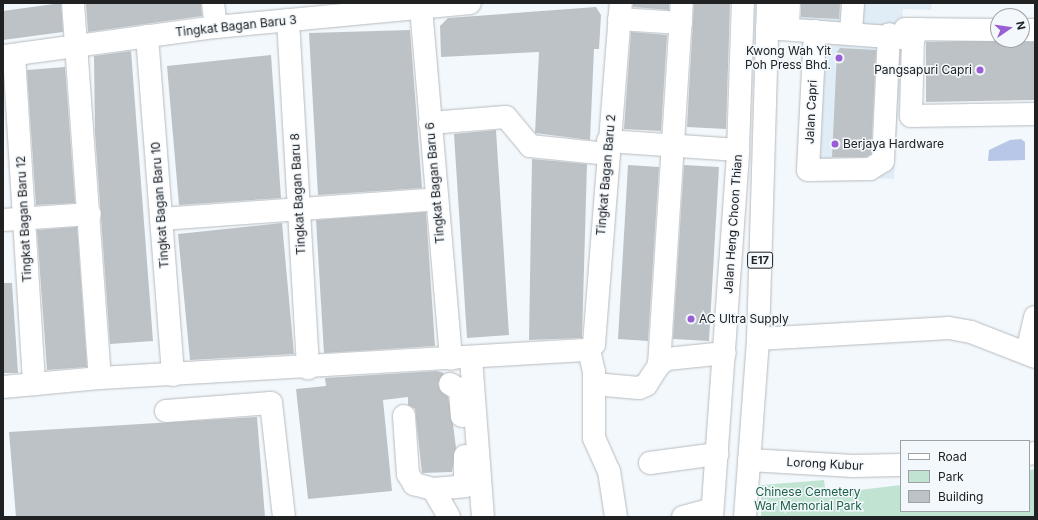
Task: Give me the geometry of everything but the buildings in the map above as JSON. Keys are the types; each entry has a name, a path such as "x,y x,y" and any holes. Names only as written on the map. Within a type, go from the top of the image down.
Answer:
{"main road":[{"path":"73,3 79,46 100,378"},
{"path":"213,3 216,27"},
{"name":"Tingkat Bagan Baru 3","path":"8,55 216,27 294,14 421,8 470,3"},
{"name":"Jalan Heng Choon Thian","path":"712,513 725,353 738,150 744,3"},
{"name":"E17","path":"745,517 758,339 777,29 768,3"},
{"path":"789,3 777,29 889,34 990,30"},
{"path":"851,32 852,3"},
{"name":"Tingkat Bagan Baru 6","path":"421,8 437,199 483,517"},
{"path":"620,11 681,13 671,146 659,365"},
{"name":"Tingkat Bagan Baru 2","path":"616,517 609,471 594,438 594,384 590,349 620,11"},
{"name":"Tingkat Bagan Baru 8","path":"294,14 299,207 308,368"},
{"name":"Jalan Capri","path":"815,30 808,170 870,169 883,161 889,34"},
{"path":"916,34 911,116 1035,114"},
{"name":"Tingkat Bagan Baru 10","path":"147,36 173,375"},
{"name":"Tingkat Bagan Baru 12","path":"8,55 13,219 34,384"},
{"path":"430,123 506,117 530,146 671,146 738,150"},
{"path":"161,219 299,207 437,199"},
{"path":"13,219 90,214"},
{"path":"758,339 949,328 1031,354 1035,317"},
{"path":"3,387 100,378 308,368 590,349"},
{"path":"594,384 639,388 646,385 659,365 667,359 725,353"},
{"path":"404,416 408,474 414,484 433,489 465,486 468,482 460,390 450,384"},
{"path":"166,411 271,403 284,517"},
{"path":"650,463 717,454"},
{"name":"Lorong Kubur","path":"749,460 853,466 900,465"},
{"path":"433,489 450,517"},
{"path":"683,517 712,513"}],"shaded area":[{"path":"802,3 932,3 931,10 903,9 894,179 800,175"}],"green space":[{"name":"Chinese Cemetery War Memorial Park","path":"1035,469 1035,517 761,517 761,485 824,480 826,494 900,485 900,512 1030,512 1030,470"}],"water":[{"path":"1021,139 1025,142 1025,160 988,161 989,150 1010,140"}],"place":[{"name":"Kwong Wah Yit Poh Press Bhd.","path":"839,58"},
{"name":"Pangsapuri Capri","path":"980,70"},
{"name":"Berjaya Hardware","path":"835,144"},
{"name":"AC Ultra Supply","path":"691,319"}]}
